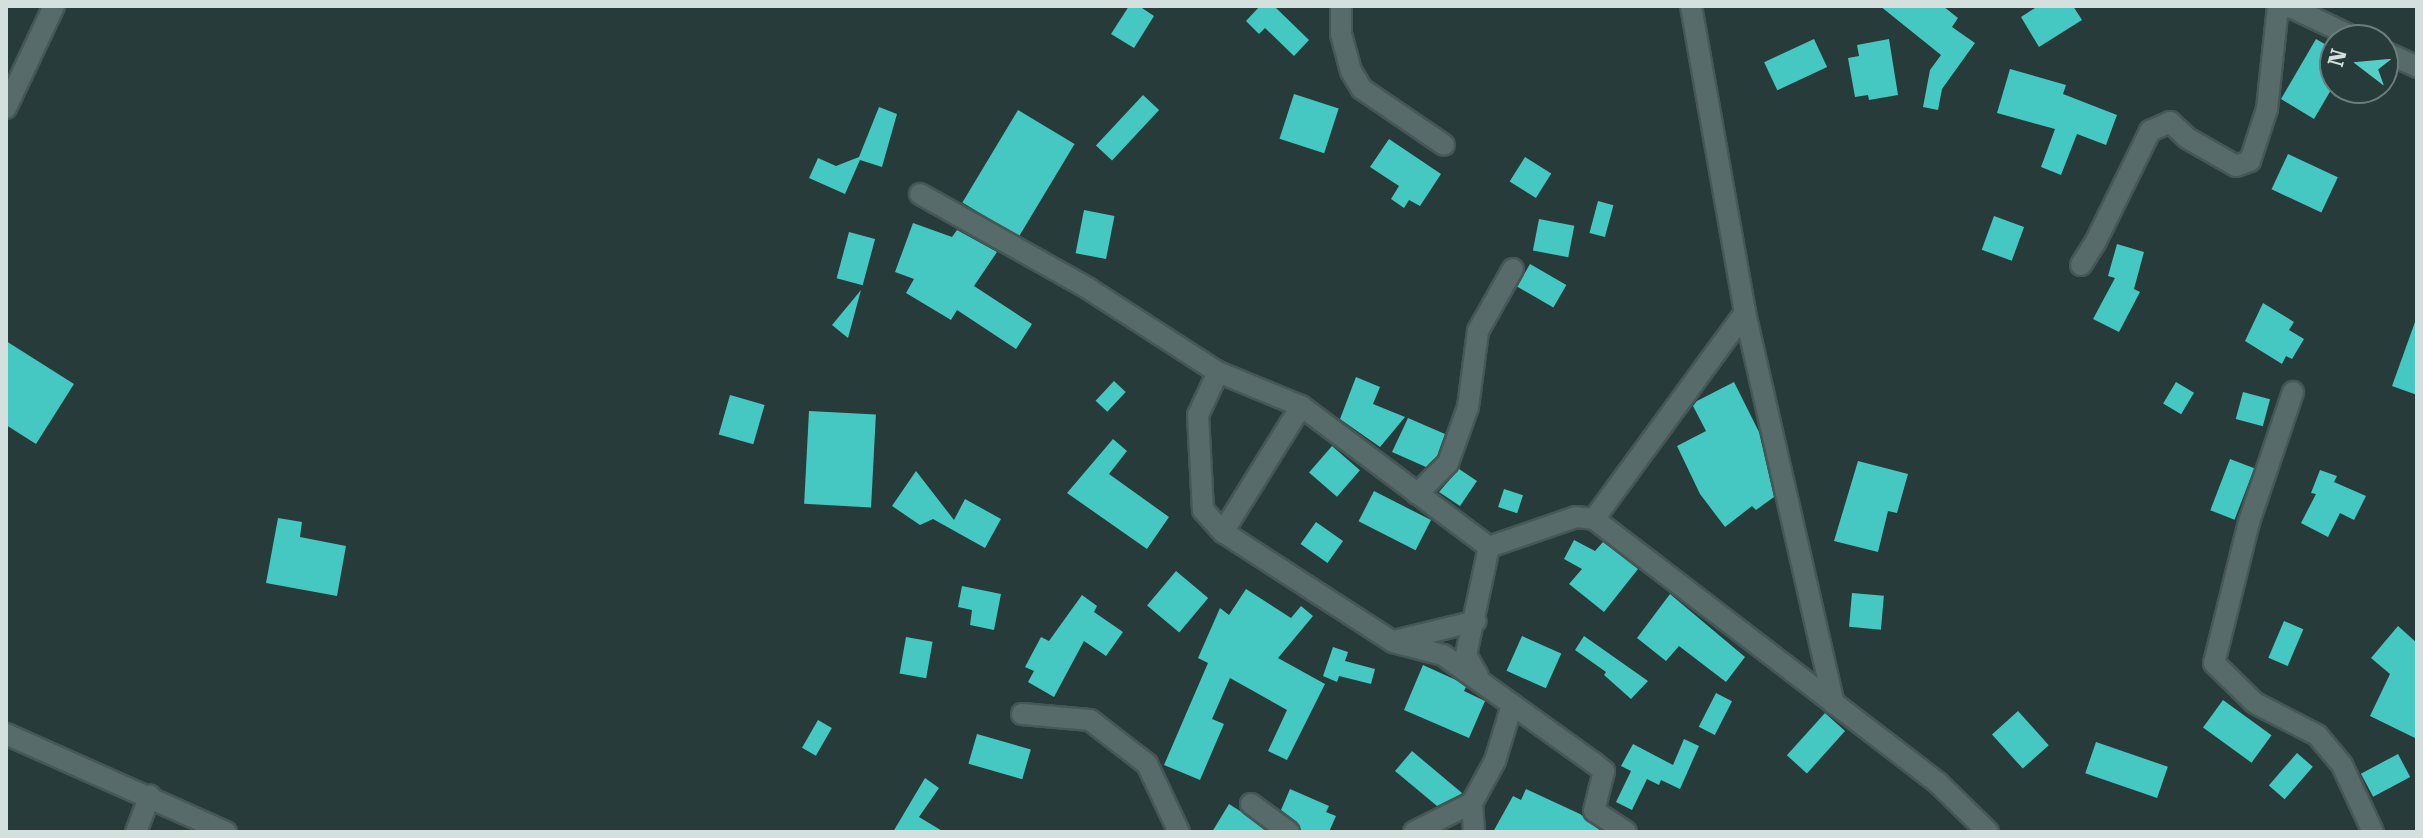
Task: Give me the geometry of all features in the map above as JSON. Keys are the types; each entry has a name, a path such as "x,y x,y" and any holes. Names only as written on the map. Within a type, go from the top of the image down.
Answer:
{"street":[{"path":"6,108 54,6"},
{"path":"1341,6 1341,34 1351,71 1362,89 1444,145"},
{"path":"1691,6 1745,313 1834,704"},
{"path":"2081,265 2150,131 2170,122 2187,138 2236,166 2250,161 2267,109 2278,6"},
{"path":"2288,6 2326,24"},
{"path":"920,194 1089,289 1218,372 1301,406 1489,547"},
{"path":"1417,494 1448,463 1468,407 1478,331 1513,269"},
{"path":"1594,519 1745,313"},
{"path":"1218,372 1198,415 1200,504 1223,532 1393,642 1443,655 1604,771 1594,811 1626,832"},
{"path":"2293,392 2249,522 2214,663 2255,703 2317,735 2342,765 2373,832"},
{"path":"1223,532 1301,406"},
{"path":"1489,547 1576,517 1594,519 1938,783 1988,832"},
{"path":"1489,547 1476,621 1466,655 1474,672 1492,691"},
{"path":"1393,642 1476,621"},
{"path":"1474,832 1472,803 1495,761 1512,705"},
{"path":"1022,714 1090,720 1147,764 1179,832"},
{"path":"6,734 226,832"},
{"path":"136,832 150,796"},
{"path":"1414,832 1472,803"},
{"path":"1251,804 1289,832"}],"building":[{"path":"1129,6 1139,6 1154,16 1134,48 1111,34"},
{"path":"1260,6 1274,6 1309,40 1294,56 1265,28 1259,34 1246,21"},
{"path":"1880,6 1943,6 1958,18 1952,27 1975,43 1942,89 1938,110 1923,107 1930,70 1941,55"},
{"path":"2038,6 2073,6 2082,20 2039,47 2021,17"},
{"path":"1814,39 1827,67 1777,90 1764,62"},
{"path":"1889,39 1898,95 1869,100 1868,95 1855,97 1848,58 1859,56 1857,45"},
{"path":"2316,39 2319,41 2319,104 2323,104 2314,119 2281,99"},
{"path":"2010,69 2066,85 2063,94 2117,115 2106,145 2077,134 2061,175 2041,167 2055,129 1997,113"},
{"path":"1294,94 1339,109 1324,153 1279,139"},
{"path":"1143,95 1159,110 1112,160 1096,145"},
{"path":"879,107 897,114 882,167 860,160 845,194 809,178 818,158 836,166 859,157"},
{"path":"1018,110 1075,144 1019,237 962,203"},
{"path":"1389,139 1441,174 1420,206 1409,200 1404,208 1391,199 1399,186 1370,167"},
{"path":"2288,154 2338,177 2321,213 2272,189"},
{"path":"1525,157 1551,173 1536,198 1510,182"},
{"path":"1598,201 1613,205 1605,237 1589,233"},
{"path":"1084,210 1114,216 1106,259 1076,253"},
{"path":"1994,216 2024,227 2012,261 1982,250"},
{"path":"1539,219 1574,226 1568,257 1533,250"},
{"path":"913,223 952,237 957,230 997,252 974,286 1032,324 1016,349 957,310 951,320 906,293 914,279 895,272"},
{"path":"849,232 875,239 863,285 837,278"},
{"path":"2117,244 2144,252 2134,289 2140,292 2119,332 2093,319 2115,278 2108,276"},
{"path":"1530,264 1566,285 1553,308 1517,287"},
{"path":"861,290 848,338 832,325"},
{"path":"2263,303 2294,322 2289,330 2304,339 2292,359 2286,356 2282,364 2245,341"},
{"path":"2417,322 2417,395 2392,386"},
{"path":"6,341 74,384 36,444 6,425"},
{"path":"1356,377 1380,387 1373,404 1405,417 1380,447 1340,419"},
{"path":"1114,381 1126,392 1107,412 1096,401"},
{"path":"1734,382 1759,432 1774,497 1756,510 1752,506 1725,527 1700,494 1677,446 1706,431 1693,406 1697,401"},
{"path":"2176,382 2194,393 2181,414 2163,403"},
{"path":"2243,392 2270,399 2263,426 2236,419"},
{"path":"730,395 765,405 753,444 719,434"},
{"path":"809,411 876,415 871,507 804,504"},
{"path":"1408,418 1445,434 1437,456 1426,467 1392,452"},
{"path":"1113,439 1127,451 1109,474 1169,517 1147,549 1067,493"},
{"path":"1332,446 1360,470 1337,497 1309,472"},
{"path":"2230,459 2254,468 2235,520 2210,510"},
{"path":"1858,461 1908,474 1897,513 1888,511 1878,552 1834,541"},
{"path":"1459,469 1477,481 1460,506 1439,492"},
{"path":"2320,470 2337,476 2334,482 2366,496 2354,520 2340,513 2328,537 2301,523 2316,494 2311,493"},
{"path":"916,471 954,520 965,499 1001,519 985,548 933,519 920,525 892,506"},
{"path":"1504,489 1523,495 1517,513 1498,507"},
{"path":"1374,491 1431,520 1416,550 1359,521"},
{"path":"278,518 302,522 300,537 346,546 337,596 266,583"},
{"path":"1316,522 1343,541 1328,563 1301,544"},
{"path":"1574,540 1595,551 1603,542 1638,569 1604,612 1569,584 1582,569 1564,559"},
{"path":"1176,571 1208,598 1179,632 1147,605"},
{"path":"962,586 1001,594 994,630 970,625 972,610 958,607"},
{"path":"1246,589 1291,618 1301,606 1313,616 1278,658 1325,684 1287,760 1268,751 1287,710 1230,678 1212,719 1224,724 1200,780 1164,765 1208,663 1198,658 1220,608 1229,615"},
{"path":"1852,593 1884,596 1881,630 1849,627"},
{"path":"1670,594 1745,657 1726,682 1679,646 1666,661 1637,638"},
{"path":"1082,595 1097,606 1094,612 1123,632 1106,656 1084,641 1054,697 1028,682 1034,671 1025,667 1041,637 1049,641"},
{"path":"2284,621 2303,629 2288,666 2268,658"},
{"path":"2398,626 2417,643 2417,739 2370,716 2390,674 2371,658"},
{"path":"1522,636 1561,653 1546,688 1507,671"},
{"path":"1584,636 1648,681 1631,699 1604,675 1606,672 1575,650"},
{"path":"906,637 933,642 926,678 900,673"},
{"path":"1333,647 1348,652 1345,661 1375,669 1371,684 1339,676 1337,682 1323,676"},
{"path":"1423,665 1456,680 1466,687 1464,691 1485,701 1469,738 1404,710"},
{"path":"1716,693 1732,701 1715,735 1699,727"},
{"path":"2223,700 2272,735 2252,763 2203,728"},
{"path":"2018,711 2049,745 2023,769 1992,734"},
{"path":"1825,713 1845,731 1807,773 1787,755"},
{"path":"818,720 832,728 816,756 802,748"},
{"path":"977,734 1031,749 1022,779 968,764"},
{"path":"1684,739 1699,746 1680,789 1661,780 1659,785 1647,779 1632,810 1616,802 1631,771 1621,766 1633,744 1673,765"},
{"path":"2096,742 2168,767 2157,798 2085,773"},
{"path":"1412,751 1462,793 1437,806 1395,771"},
{"path":"2297,753 2313,767 2285,799 2269,785"},
{"path":"2398,754 2410,777 2373,797 2361,774"},
{"path":"925,778 939,788 919,817 944,832 893,832"},
{"path":"1290,789 1329,806 1326,812 1336,816 1329,832 1302,832 1297,822 1281,810"},
{"path":"1526,789 1580,814 1602,832 1493,832 1513,796 1521,800"},
{"path":"1229,804 1240,811 1267,832 1212,832"}]}
